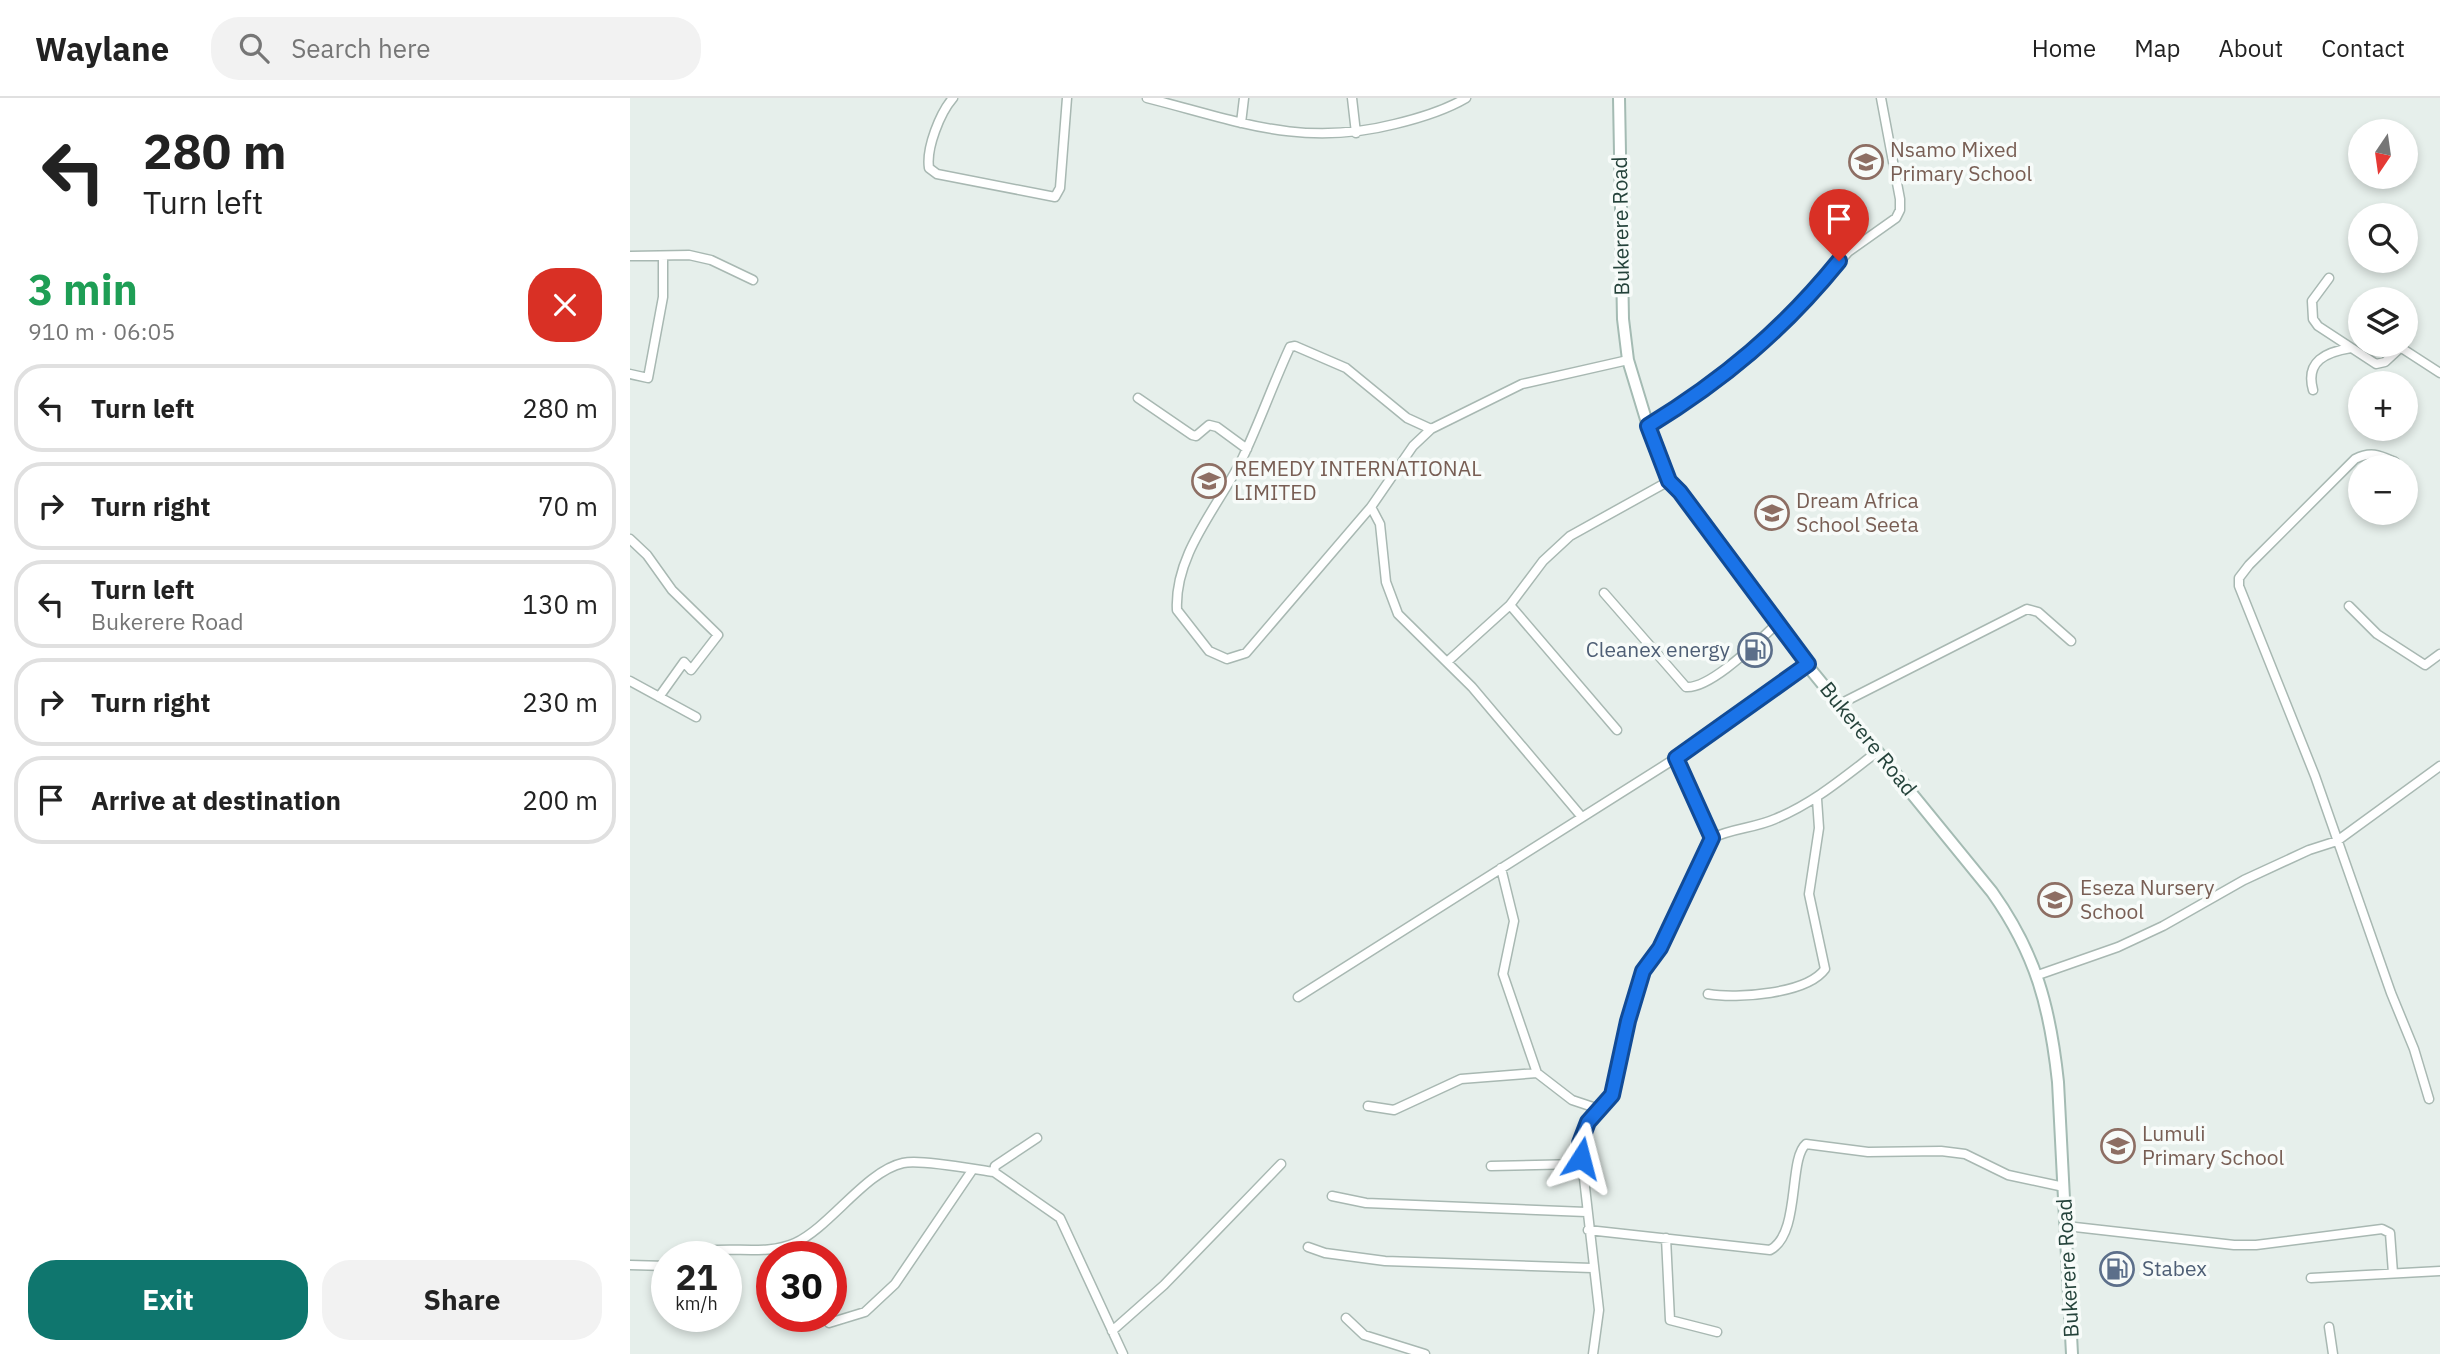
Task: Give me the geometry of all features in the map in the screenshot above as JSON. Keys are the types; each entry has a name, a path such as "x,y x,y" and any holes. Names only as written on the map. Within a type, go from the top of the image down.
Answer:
{"main road":[{"name":"Bukerere Road","path":"1619,98 1623,319 1628,360 1648,426 1669,481 1680,492 1808,664 1999,902 2013,922 2038,975 2053,1040 2064,1187 2072,1354"}],"street":[{"path":"953,98 947,106 930,150 929,168 937,174 1055,197 1060,188 1066,98"},
{"path":"1147,98 1291,134 1356,133 1441,110 1466,98"},
{"path":"1241,123 1244,98"},
{"path":"1352,98 1356,133"},
{"path":"1648,426 1744,360 1780,329 1848,252 1896,218 1900,210 1900,199 1881,98"},
{"path":"630,256 689,255 711,260 753,280"},
{"path":"630,374 648,378 663,297 663,257"},
{"path":"2329,278 2312,301 2313,319 2318,326 2348,346"},
{"path":"1431,429 1407,418 1346,368 1293,346 1247,449 1187,559 1177,598 1177,610 1209,651 1219,657 1234,659 1246,653 1371,507 1413,446 1431,429 1522,384 1628,360"},
{"path":"2313,390 2314,364 2321,356 2348,349"},
{"path":"2365,357 2376,364 2385,362 2390,357"},
{"path":"2415,357 2440,373"},
{"path":"1138,398 1192,435 1196,436 1209,425 1247,449"},
{"path":"2348,466 2239,578 2241,593 2337,841 2414,1049 2429,1099"},
{"path":"1447,662 1510,605 1543,561 1570,536 1669,481"},
{"path":"1371,507 1380,524 1386,582 1398,614 1472,687 1581,816"},
{"path":"630,539 647,555 672,590 718,635 691,670 684,662 659,697"},
{"path":"1604,593 1686,687 1695,687 1730,665 1778,623"},
{"path":"1510,605 1617,730"},
{"path":"2349,606 2377,634 2425,665 2440,654"},
{"path":"1840,704 2026,609 2038,612 2071,641"},
{"path":"1298,997 1676,758 1808,664"},
{"path":"630,681 696,717"},
{"path":"1593,1354 1599,1310 1592,1268 1580,1143 1588,1122 1612,1095 1628,1021 1643,971 1660,948 1712,838 1738,827 1773,820 1817,799 1877,752"},
{"path":"1676,758 1712,838"},
{"path":"2038,975 2118,947 2163,926 2244,880 2309,850 2337,841 2440,766"},
{"path":"1708,994 1724,997 1775,992 1819,978 1825,970 1810,894 1819,828 1817,799"},
{"path":"1501,868 1514,921 1514,933 1504,957 1503,974 1537,1073 1572,1100 1599,1109"},
{"path":"1368,1106 1394,1110 1461,1079 1537,1073"},
{"path":"994,1172 995,1166 1037,1138"},
{"path":"1588,1230 1770,1250 1782,1241 1796,1194 1800,1153 1806,1144 1868,1152 1941,1151 1965,1154 2008,1175 2064,1187"},
{"path":"742,1251 759,1251 796,1242 874,1178 903,1163 994,1172 1060,1218 1123,1354"},
{"path":"1112,1331 1164,1285 1281,1164"},
{"path":"1491,1166 1581,1164"},
{"path":"847,1318 865,1312 895,1284 973,1169"},
{"path":"1332,1196 1366,1203 1586,1212"},
{"path":"2066,1226 2245,1245 2382,1228 2390,1233 2393,1273"},
{"path":"1666,1238 1670,1320 1717,1332"},
{"path":"1308,1247 1325,1253 1385,1261 1592,1268"},
{"path":"630,1265 651,1266"},
{"path":"2311,1278 2440,1271"},
{"path":"1346,1318 1364,1335 1424,1354"},
{"path":"2329,1327 2333,1354"}],"place":[{"name":"Nsamo Mixed Primary School","path":"1866,162"},
{"name":"REMEDY INTERNATIONAL LIMITED","path":"1209,481"},
{"name":"Dream Africa School Seeta","path":"1772,513"},
{"name":"Cleanex energy","path":"1755,650"},
{"name":"Eseza Nursery School","path":"2055,900"},
{"name":"Lumuli Primary School","path":"2118,1146"},
{"name":"Stabex","path":"2117,1269"}],"route":[{"path":"1581,1158 1580,1143 1588,1122 1612,1095 1628,1021 1643,971 1657,954 1712,838 1676,758 1808,664 1680,492 1669,481 1648,426 1744,360 1780,329 1839,261"}]}
